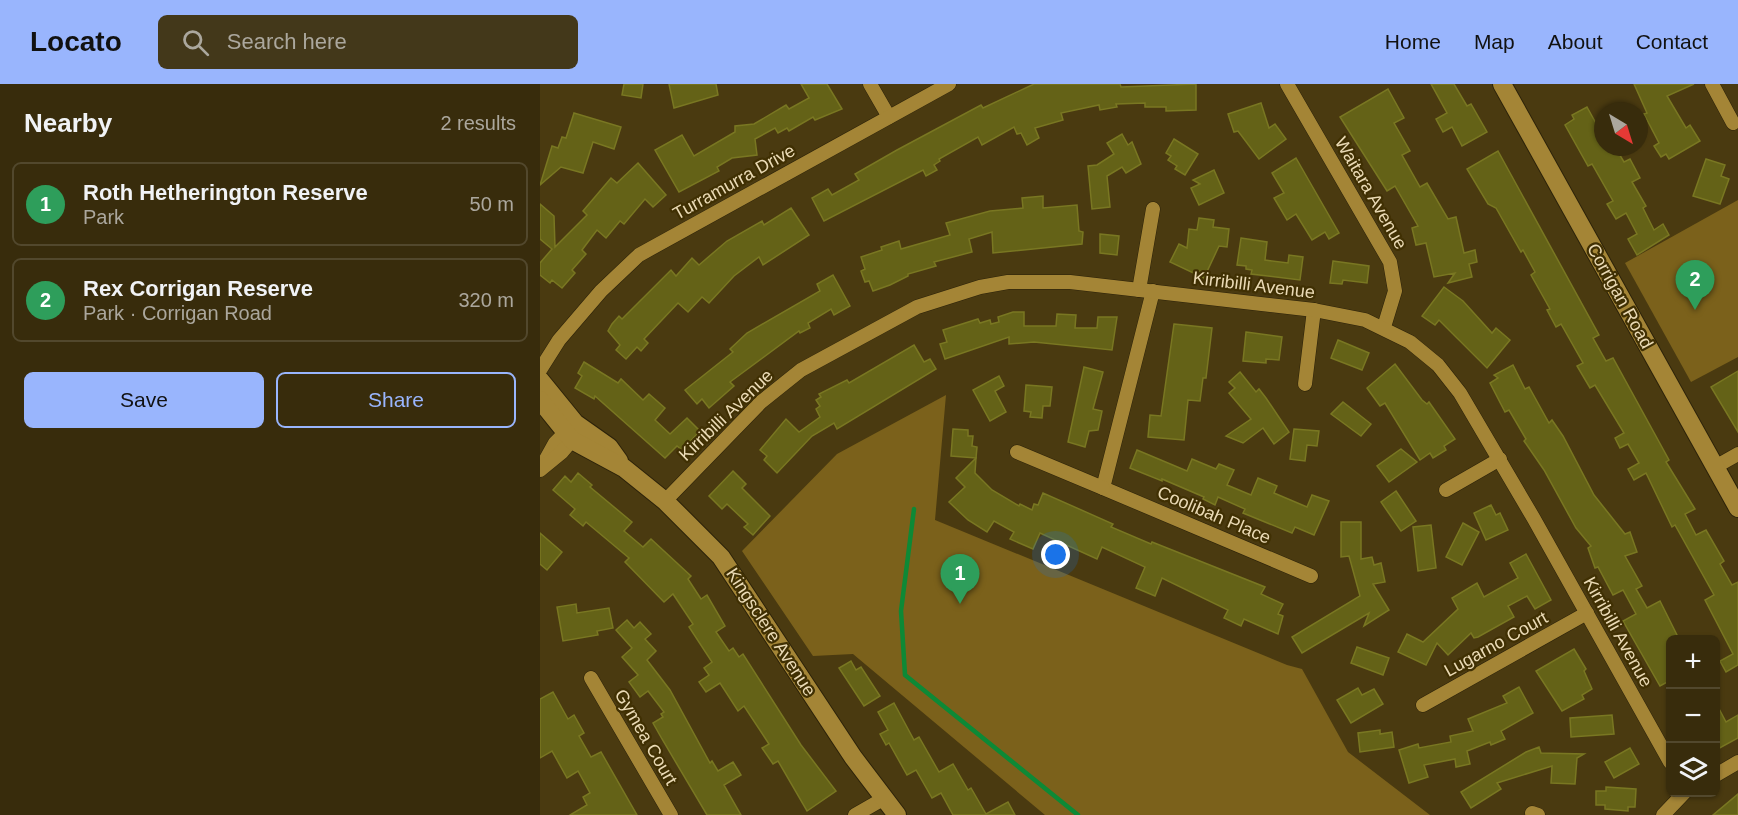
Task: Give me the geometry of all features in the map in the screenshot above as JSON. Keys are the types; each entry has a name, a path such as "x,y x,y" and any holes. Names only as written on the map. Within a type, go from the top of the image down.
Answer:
{"main road":[{"name":"Corrigan Road","path":"1502,84 1738,508"},
{"name":"Kingsclere Avenue","path":"540,380 574,431"},
{"name":"Kingsclere Avenue","path":"540,400 574,431 609,447 624,468 664,501 721,557 736,576 883,800 897,815"}],"street":[{"path":"870,84 889,117"},
{"name":"Turramurra Drive","path":"540,370 559,340 615,275 639,255 949,84"},
{"name":"Waitara Avenue","path":"1287,84 1390,261 1395,291 1384,327"},
{"path":"1712,84 1733,123"},
{"path":"1103,488 1146,291 1153,209"},
{"name":"Kirribilli Avenue","path":"664,501 785,381 820,359 917,307 958,292 1008,282 1070,282 1341,314 1384,327 1410,342 1438,365 1460,393 1500,459 1666,753"},
{"path":"1305,384 1314,310"},
{"name":"Turramurra Drive","path":"540,355 559,340"},
{"path":"541,469 574,431"},
{"name":"Coolibah Place","path":"1017,452 1311,576"},
{"path":"1715,467 1738,453"},
{"path":"1446,490 1500,459"},
{"name":"Lugarno Court","path":"1423,705 1587,613"},
{"name":"Gymea Court","path":"591,678 671,815"},
{"path":"1720,773 1738,762"},
{"path":"1663,815 1680,797"},
{"path":"855,815 883,800"}],"shaded area":[{"path":"1738,200 1738,357 1691,382 1625,263"},
{"path":"946,395 935,520 1287,665 1302,669 1348,752 1430,815 1045,815 853,654 813,656 742,551 837,454"}],"building":[{"path":"624,84 643,84 641,98 622,95"},
{"path":"669,84 716,84 718,95 674,108"},
{"path":"801,84 827,84 842,109 815,120 813,117 789,131 787,128 778,133 775,128 755,139 757,155 732,158 717,167 719,171 679,192 655,150 682,135 694,156 735,132 735,126 754,124 786,105 789,109 809,98"},
{"path":"1034,84 1120,84 1121,87 1196,84 1196,110 1166,111 1166,107 1145,107 1145,103 1116,104 1117,107 1100,110 1099,105 1061,113 1063,120 1035,128 1039,138 1027,145 1021,133 1017,134 1014,127 982,145 978,137 939,159 940,161 934,165 937,170 926,176 923,170 824,221 812,198 828,189 832,195 859,180 855,174 897,150 981,105 983,108"},
{"path":"1431,84 1454,84 1467,106 1471,104 1487,132 1462,146 1452,127 1443,132 1436,119 1447,113"},
{"path":"1634,84 1694,84 1667,96 1686,128 1690,125 1700,141 1669,159 1666,154 1661,157 1654,146 1659,143 1648,122 1648,102 1642,102"},
{"path":"1388,89 1404,118 1394,123 1410,151 1402,155 1420,187 1427,183 1448,219 1456,217 1464,253 1475,250 1477,262 1469,264 1472,277 1448,283 1455,273 1434,277 1426,243 1416,245 1412,228 1418,226 1395,186 1387,191 1340,117"},
{"path":"1261,103 1269,128 1275,124 1286,139 1259,159 1238,131 1234,132 1228,114"},
{"path":"1587,107 1594,120 1594,156 1620,156 1624,162 1630,159 1640,178 1632,182 1646,206 1643,208 1654,230 1663,224 1669,235 1637,255 1628,239 1637,234 1626,213 1616,219 1607,204 1613,201 1592,164 1588,166 1565,125 1574,119 1572,115"},
{"path":"574,113 621,127 614,149 593,142 583,173 561,167 540,185 552,146 558,148 562,137 566,138"},
{"path":"1122,134 1128,145 1132,142 1141,164 1126,173 1122,167 1107,176 1110,207 1092,209 1088,166 1097,165 1114,154 1107,143"},
{"path":"1174,139 1198,154 1185,175 1175,169 1177,166 1168,160 1171,156 1166,153"},
{"path":"1498,151 1599,335 1593,338 1606,361 1613,358 1669,460 1666,462 1695,509 1685,514 1696,535 1706,530 1724,561 1720,564 1732,585 1738,582 1738,665 1726,672 1720,661 1733,654 1705,600 1714,595 1675,525 1672,527 1646,473 1634,480 1628,469 1639,463 1628,444 1620,448 1615,438 1624,433 1595,385 1590,388 1577,366 1583,363 1561,324 1556,327 1547,310 1550,309 1531,275 1535,272 1523,250 1521,252 1496,208 1488,204 1467,169"},
{"path":"1296,158 1339,233 1329,239 1325,232 1312,240 1296,214 1287,220 1274,198 1284,193 1272,173"},
{"path":"1706,159 1725,165 1721,176 1729,179 1720,204 1693,196"},
{"path":"638,163 666,195 653,207 645,199 624,224 620,221 606,238 597,230 582,250 586,254 572,270 575,273 562,288 552,280 550,283 540,275 540,263 552,249 540,239 540,204 554,216 555,247 587,215 583,211 611,178 617,183"},
{"path":"1214,170 1224,193 1199,205 1191,188 1200,184 1193,180"},
{"path":"1043,196 1043,208 1077,205 1079,231 1083,232 1082,244 993,253 992,232 969,239 972,252 934,262 936,266 908,274 890,285 873,291 869,281 865,282 861,271 865,269 861,257 882,250 881,247 899,241 901,249 950,235 946,223 990,211 1023,208 1022,198"},
{"path":"791,208 809,235 763,265 759,257 734,276 709,303 702,297 688,312 678,303 644,339 648,343 641,351 637,347 626,359 616,350 620,345 608,331 612,324 619,316 622,319 671,270 676,276 692,258 699,265 727,241 762,221 764,225"},
{"path":"1199,218 1214,220 1213,227 1229,229 1227,247 1219,246 1204,278 1170,262 1179,244 1187,248 1189,229 1197,230"},
{"path":"1100,234 1119,236 1117,255 1100,253"},
{"path":"1241,238 1267,242 1265,260 1288,263 1289,255 1303,257 1300,280 1251,274 1252,270 1246,269 1246,266 1237,265"},
{"path":"1333,261 1369,266 1367,283 1343,280 1342,284 1330,283"},
{"path":"833,275 850,306 834,315 831,309 808,323 810,328 800,333 799,331 730,382 734,386 709,408 702,399 697,404 685,390 733,352 730,349 747,333 820,291 817,284"},
{"path":"1444,287 1463,301 1492,333 1496,328 1510,340 1487,368 1439,320 1435,325 1422,316"},
{"path":"1013,312 1024,312 1024,326 1056,326 1057,314 1076,315 1075,328 1097,328 1098,317 1117,317 1112,350 1034,342 1009,344 1009,337 945,359 940,344 947,342 943,330 978,319 980,323 990,320 991,324 999,322 998,317"},
{"path":"1174,324 1212,328 1206,378 1203,378 1200,401 1188,400 1184,440 1148,437 1150,415 1161,416"},
{"path":"1246,332 1282,337 1279,360 1266,359 1266,363 1243,361"},
{"path":"1338,340 1369,353 1362,370 1331,358"},
{"path":"914,345 924,362 930,359 936,369 837,429 834,423 812,436 777,473 764,460 767,456 760,450 786,419 799,432 820,417 816,409 820,406 816,400 821,397 819,394 847,380 849,383"},
{"path":"584,362 618,383 621,379 643,400 649,394 665,408 655,420 670,434 687,418 700,431 682,450 677,446 665,458 595,396 594,399 575,388 582,376 578,373"},
{"path":"1395,364 1422,400 1427,404 1429,402 1455,439 1444,446 1446,450 1433,458 1430,453 1420,460 1385,403 1380,406 1367,388"},
{"path":"1513,365 1525,389 1529,387 1549,423 1552,420 1563,436 1594,495 1625,534 1630,532 1637,552 1625,556 1642,586 1636,589 1647,608 1660,601 1677,635 1666,635 1666,683 1660,686 1623,621 1636,614 1623,590 1613,595 1598,567 1595,568 1588,548 1591,546 1576,528 1544,470 1524,441 1526,439 1509,410 1505,412 1490,383 1498,378 1494,375"},
{"path":"1084,367 1103,372 1093,409 1102,411 1098,430 1089,431 1085,447 1068,442"},
{"path":"1738,371 1738,432 1711,387"},
{"path":"1240,372 1256,392 1259,389 1289,432 1274,444 1263,428 1243,443 1226,436 1251,419 1229,393 1235,388 1229,382"},
{"path":"999,376 1004,386 995,391 1006,412 990,421 973,390"},
{"path":"1026,385 1052,387 1050,406 1043,406 1042,418 1030,417 1031,412 1024,411"},
{"path":"1343,402 1371,424 1361,436 1331,414"},
{"path":"953,429 968,430 968,436 973,436 972,446 977,447 976,458 951,456"},
{"path":"1294,429 1319,431 1317,446 1307,445 1305,461 1290,459"},
{"path":"1401,449 1417,462 1389,482 1377,466"},
{"path":"1137,450 1187,471 1192,459 1216,469 1219,464 1234,470 1227,485 1251,495 1258,478 1277,486 1274,493 1307,507 1312,495 1329,501 1314,535 1295,527 1292,533 1243,513 1245,509 1218,497 1215,505 1203,499 1204,497 1130,468"},
{"path":"976,458 975,473 992,490 1019,506 1020,504 1032,510 1034,504 1038,505 1043,493 1113,524 1111,527 1151,544 1152,542 1265,587 1261,594 1283,604 1278,614 1283,616 1278,634 1244,619 1241,626 1224,618 1228,610 1162,578 1155,596 1136,588 1145,567 1102,547 1097,559 1040,533 1033,549 1010,539 1014,532 994,521 987,532 968,520 949,502 965,487 956,478"},
{"path":"733,471 746,484 742,488 770,516 753,535 744,527 748,524 727,504 722,509 709,496"},
{"path":"578,473 592,485 590,487 632,522 624,531 643,547 651,539 691,576 688,579 701,599 707,595 725,626 716,632 729,651 733,648 739,657 743,654 801,745 836,791 807,811 778,761 773,764 762,748 769,744 744,706 738,711 720,683 706,692 699,682 709,675 704,668 712,662 689,627 693,624 673,594 664,602 625,562 629,558 586,522 583,526 570,515 575,509 553,490 565,476 571,482"},
{"path":"1396,491 1416,521 1401,531 1381,502"},
{"path":"1491,505 1496,515 1500,513 1508,530 1486,540 1474,513"},
{"path":"1341,522 1361,522 1361,559 1372,557 1374,565 1381,563 1385,582 1373,584 1389,610 1364,626 1369,613 1302,653 1292,637 1360,596 1349,556 1341,557"},
{"path":"1463,523 1479,532 1462,565 1446,557"},
{"path":"1431,525 1436,568 1418,571 1413,527"},
{"path":"540,533 562,552 547,570 540,564"},
{"path":"1526,554 1551,600 1535,609 1527,596 1508,606 1514,617 1478,637 1474,638 1471,633 1448,655 1437,643 1426,665 1398,652 1407,634 1423,642 1458,609 1452,598 1477,583 1484,597 1518,578 1510,563"},
{"path":"576,604 577,613 609,608 613,628 597,631 598,635 563,641 557,607"},
{"path":"627,620 634,628 640,622 651,634 645,639 656,651 647,660 670,690 710,763 712,761 718,771 733,762 741,775 724,785 741,815 707,815 662,739 653,723 663,717 661,714 664,712 648,691 640,697 629,682 638,675 622,657 632,648 616,630"},
{"path":"1357,647 1389,658 1383,675 1351,663"},
{"path":"1574,649 1586,669 1584,671 1592,689 1582,695 1584,699 1562,711 1536,671"},
{"path":"851,661 856,670 861,667 880,696 864,706 839,668"},
{"path":"1519,687 1533,713 1501,731 1505,739 1467,751 1470,764 1456,767 1455,759 1424,765 1428,777 1409,783 1399,750 1418,744 1419,748 1451,742 1450,736 1473,731 1468,719 1507,703 1503,696"},
{"path":"1358,688 1362,695 1374,689 1383,704 1351,723 1337,700"},
{"path":"553,692 568,719 574,715 584,733 579,736 591,757 601,752 637,815 570,815 587,805 583,797 590,793 578,771 567,778 552,751 540,758 540,699"},
{"path":"894,703 914,740 919,737 939,772 953,764 968,790 971,788 986,814 1008,802 1015,815 953,815 941,793 932,798 916,770 907,775 889,743 886,745 880,734 888,730 878,712"},
{"path":"1720,711 1726,722 1738,715 1738,738 1720,748"},
{"path":"1612,715 1614,734 1571,737 1570,718"},
{"path":"1380,730 1380,734 1392,732 1394,747 1360,752 1358,733"},
{"path":"1539,747 1541,753 1584,754 1577,758 1575,784 1551,783 1552,766 1497,783 1501,789 1471,808 1461,792 1526,752"},
{"path":"1630,748 1639,764 1614,778 1605,762"},
{"path":"1606,787 1636,789 1635,807 1628,807 1628,811 1605,809 1605,805 1596,805 1596,791 1606,791"},
{"path":"1738,794 1738,815 1713,815"}],"waterway":[{"path":"914,509 901,611 905,675 1078,815"}],"place":[{"name":"Rex Corrigan Reserve","path":"1695,310"},
{"name":"Roth Hetherington Reserve","path":"960,604"}]}
